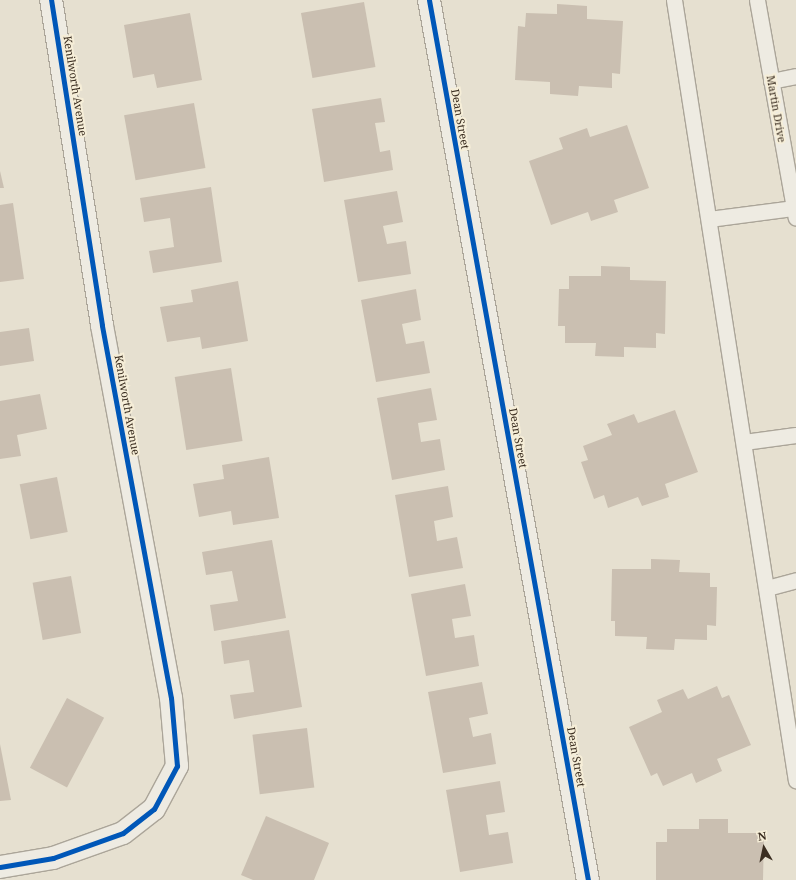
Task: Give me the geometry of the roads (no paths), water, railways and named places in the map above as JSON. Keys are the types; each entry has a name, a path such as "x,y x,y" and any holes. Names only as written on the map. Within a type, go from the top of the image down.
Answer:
{"street":[{"name":"Kenilworth Avenue","path":"0,867 53,858 123,833 154,809 176,766 171,698 102,325 51,0"},
{"name":"Dean Street","path":"429,0 588,880"}],"lane":[{"path":"674,0 767,588 792,716 796,781"},
{"name":"Martin Drive","path":"757,0 795,213"},
{"path":"771,81 796,76"},
{"path":"709,219 795,213"},
{"path":"744,442 796,435"},
{"path":"767,588 796,580"}]}
